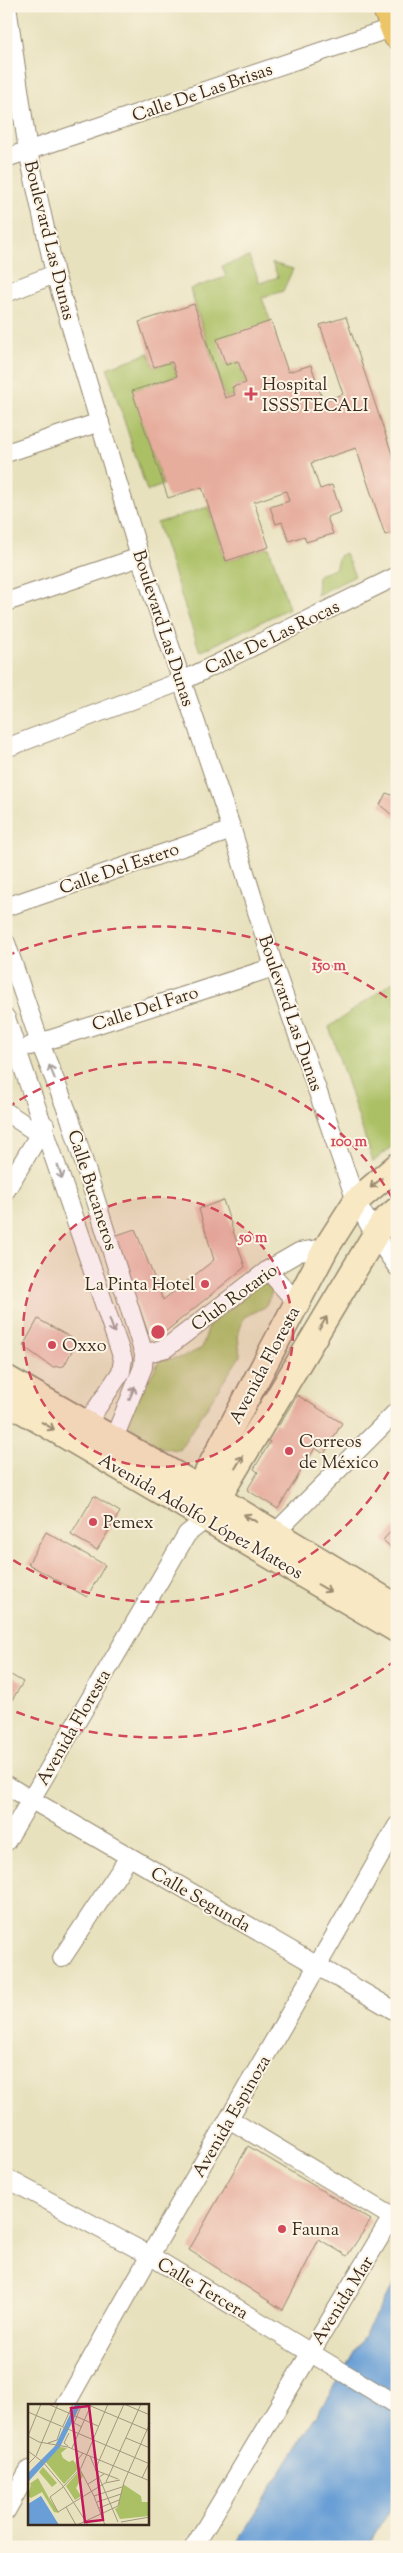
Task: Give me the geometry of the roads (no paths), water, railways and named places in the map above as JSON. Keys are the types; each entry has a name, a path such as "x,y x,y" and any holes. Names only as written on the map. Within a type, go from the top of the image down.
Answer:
{"main road":[{"path":"356,1201 397,1166"},
{"name":"Avenida Floresta","path":"200,1510 297,1303 326,1248 356,1201"},
{"path":"375,1235 384,1221 397,1210"},
{"name":"Avenida Floresta","path":"200,1510 375,1235"},
{"name":"Avenida Adolfo López Mateos","path":"6,1378 114,1438 200,1510 275,1533 397,1607"},
{"name":"Avenida Adolfo López Mateos","path":"6,1401 200,1510 397,1630"}],"street":[{"name":"Boulevard Las Dunas","path":"7,9 28,151 55,274 140,557 232,830 274,967 356,1201 375,1235 397,1267"},
{"name":"Calle De Las Brisas","path":"6,158 393,24"},
{"path":"6,293 55,274"},
{"path":"6,453 100,422"},
{"path":"6,602 140,557"},
{"name":"Calle De Las Rocas","path":"6,748 182,681 397,576"},
{"name":"Calle Del Estero","path":"6,907 232,830"},
{"name":"Calle Bucaneros","path":"6,943 40,1043 70,1118 144,1354"},
{"name":"Calle Del Faro","path":"16,1050 274,967"},
{"name":"Calle Bucaneros","path":"6,1018 42,1130 123,1359 121,1372 87,1423"},
{"path":"6,1112 42,1130"},
{"path":"6,1190 42,1130 70,1118"},
{"name":"Club Rotario","path":"144,1354 166,1348 268,1270 299,1252 326,1248"},
{"path":"268,1270 297,1303"},
{"path":"114,1438 143,1367 144,1354"},
{"path":"275,1533 397,1411"},
{"name":"Avenida Floresta","path":"6,1842 200,1510"},
{"name":"Calle Segunda","path":"6,1785 395,2012"},
{"name":"Avenida Espinoza","path":"66,2404 149,2256 318,1967 397,1826"},
{"path":"62,1958 129,1856"},
{"name":"Avenida Mar","path":"194,2547 315,2355 392,2218 229,2119"},
{"name":"Calle Tercera","path":"6,2178 149,2256 397,2404"},
{"path":"6,2510 28,2472"}],"water":[{"path":"397,2279 397,2498 368,2547 234,2547 328,2397"}],"place":[{"name":"Hospital ISSSTECALI","path":"251,394"},
{"name":"La Pinta Hotel","path":"205,1284"},
{"name":"Oxxo","path":"52,1345"},
{"name":"Correos de México","path":"289,1451"},
{"name":"Pemex","path":"93,1522"},
{"name":"Fauna","path":"282,2229"}]}
